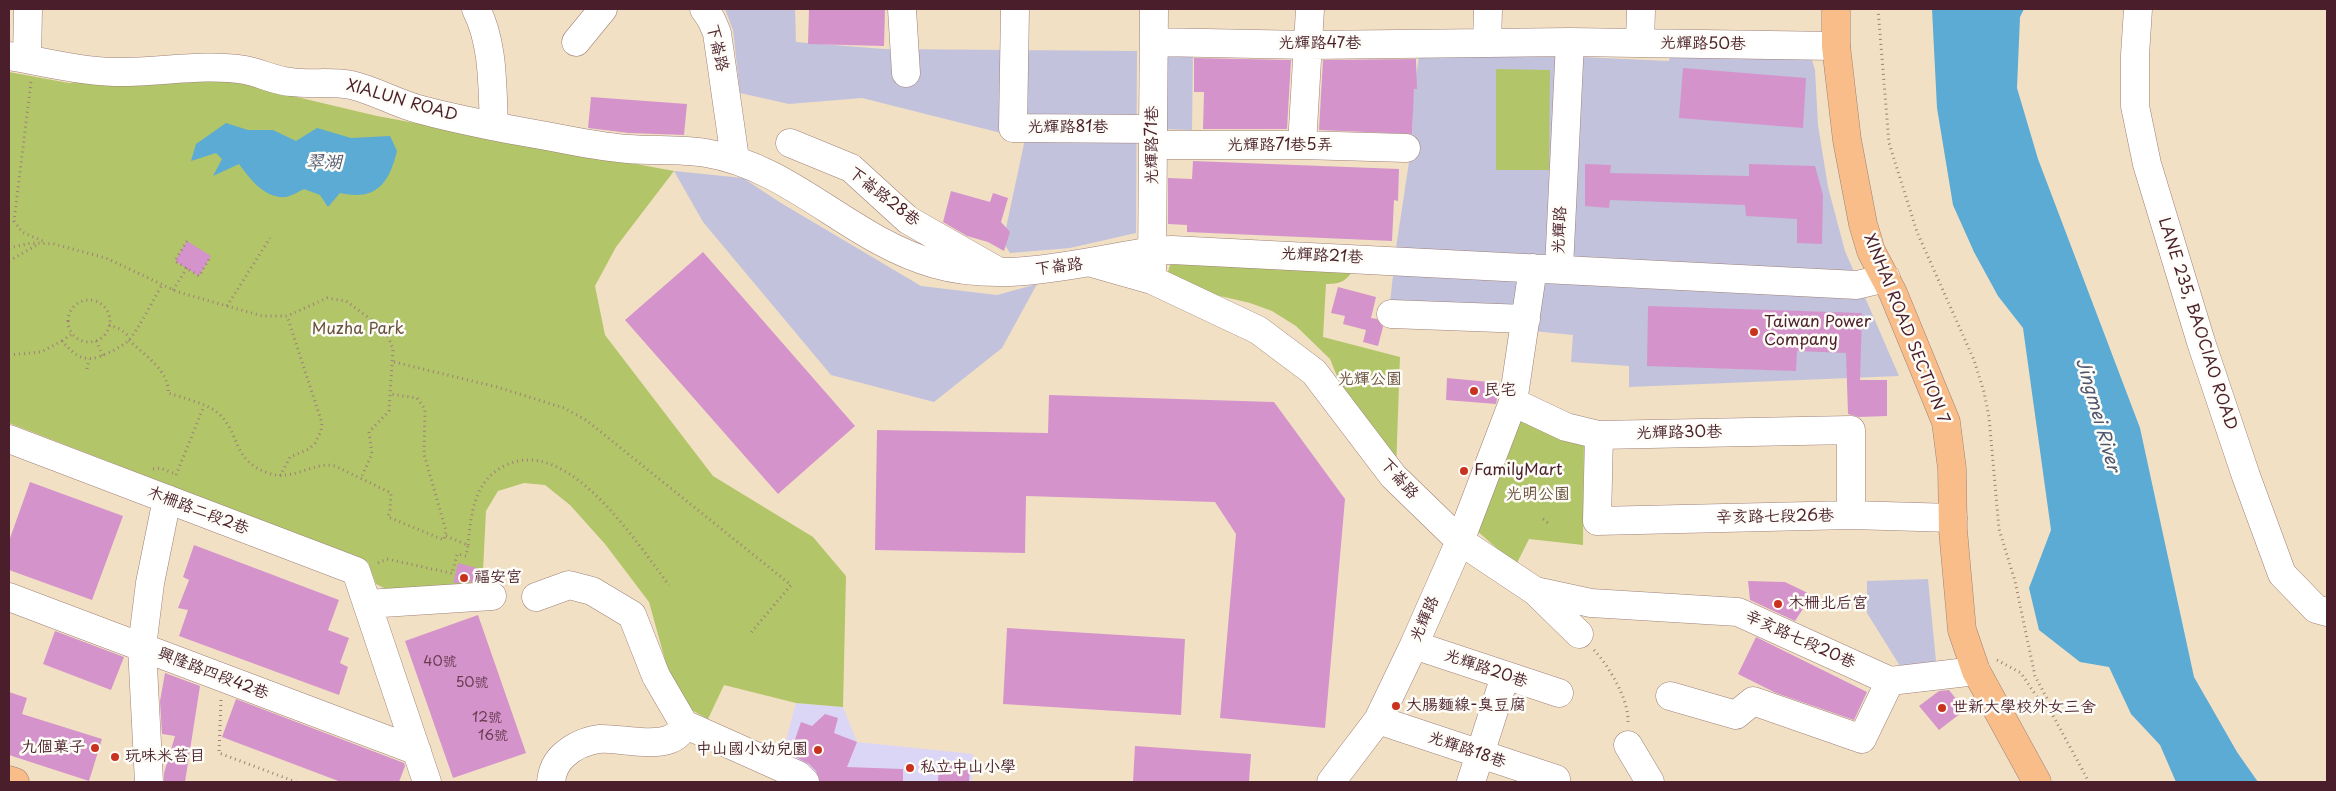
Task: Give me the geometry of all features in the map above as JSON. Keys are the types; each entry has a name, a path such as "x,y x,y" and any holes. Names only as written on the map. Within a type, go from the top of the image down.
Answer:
{"main road":[{"name":"XINHAI ROAD SECTION 7","path":"1836,9 1836,46 1847,140 1863,224 1872,250 1886,278 1946,422 1952,469 1953,518 1962,630 1986,665 2037,782"},
{"path":"9,780 15,782"}],"street":[{"path":"18,57 28,9"},
{"path":"476,9 483,23 490,61 494,126"},
{"path":"576,42 603,9"},
{"name":"下崙路","path":"704,9 717,33 735,159 801,190 881,240 932,264 966,271 1000,273 1085,261 1152,280 1258,330 1314,372 1393,476 1460,541 1535,591"},
{"path":"902,9 906,73"},
{"name":"光輝路81巷","path":"1015,9 1013,128 1153,137"},
{"name":"光輝路71巷","path":"1152,280 1154,9"},
{"path":"1302,145 1310,9"},
{"path":"1488,9 1487,43 1570,42"},
{"path":"1640,43 1641,9"},
{"name":"LANE 235, BAOCIAO ROAD","path":"2138,9 2135,55 2135,106 2147,164 2201,342 2246,476 2282,574 2316,609 2327,612"},
{"name":"光輝路47巷","path":"1154,42 1309,45 1487,43"},
{"name":"光輝路50巷","path":"1570,42 1836,46"},
{"name":"光輝路","path":"1331,782 1378,720 1414,645 1460,541 1513,402 1526,319 1546,268 1570,42"},
{"name":"XIALUN ROAD","path":"18,57 82,69 111,72 152,72 219,68 247,70 293,83 336,83 364,89 414,108 494,126 625,149 704,152 735,159"},
{"name":"光輝路71巷5弄","path":"1153,137 1302,145 1406,148"},
{"name":"下崙路28巷","path":"790,142 851,168 908,220 1000,273"},
{"name":"光輝路21巷","path":"1085,261 1152,251 1212,251 1546,268"},
{"name":"光輝路","path":"1546,268 1857,284 1886,278"},
{"path":"1391,314 1526,319"},
{"name":"光輝路30巷","path":"1513,402 1566,427 1599,435 1851,430 1851,515"},
{"name":"辛亥路七段26巷","path":"1599,435 1598,521 1851,515 1953,518"},
{"name":"木柵路二段2巷","path":"9,439 171,487 356,571"},
{"path":"149,782 142,647 150,583 171,487"},
{"path":"356,571 427,782"},
{"path":"367,604 452,582 492,596"},
{"path":"536,597 569,585 592,591 632,615 656,676 684,724 798,775 806,782"},
{"path":"1535,591 1579,634"},
{"name":"辛亥路七段20巷","path":"1535,591 1591,602 1738,612 1890,681"},
{"name":"興隆路四段42巷","path":"9,597 417,751"},
{"name":"光輝路20巷","path":"1414,645 1559,693"},
{"path":"1670,696 1736,715 1753,701 1862,739 1890,681 1986,665"},
{"path":"1471,782 1505,676"},
{"name":"光輝路18巷","path":"1378,720 1556,779"},
{"path":"551,782 552,774 560,759 575,745 599,739 652,743 669,740 682,731 684,724"},
{"path":"1628,745 1650,782"}],"path":[{"path":"1878,9 1889,143 1916,232 1974,360 1984,392 1990,417 1999,528 2015,581 2035,676 2050,704 2051,712 2088,782"},
{"path":"18,57 33,66 14,221 22,232 45,242 106,258 173,290 262,316 287,316 327,298 346,301 386,331 393,349 394,362 389,411 369,432 372,454 361,478"},
{"path":"227,306 270,238"},
{"path":"187,241 175,261 199,276 211,256"},
{"path":"9,248 45,242"},
{"path":"9,261 33,246 45,242"},
{"path":"173,290 187,268"},
{"path":"62,341 72,352 89,360 103,356 130,339 162,285"},
{"path":"85,300 99,303 105,307 109,325 106,333 96,341 83,341 72,334 67,320 69,313 78,302 85,300"},
{"path":"280,476 290,457 309,449 315,443 321,431 322,422 287,316"},
{"path":"109,325 116,327 130,339 163,374 167,381 168,393 204,406 222,417 239,452 258,469 280,476 295,475 327,464 391,493 388,517 444,540 446,536"},
{"path":"9,355 42,352 72,334"},
{"path":"96,341 103,356"},
{"path":"87,368 89,360"},
{"path":"394,362 498,387 564,408 586,420 791,585 749,635"},
{"path":"390,394 417,398 425,409 424,454 446,536"},
{"path":"171,487 204,406"},
{"path":"356,571 387,560 452,582 457,554 466,556 470,514 475,500 488,478 497,469 510,463 528,460 542,461 574,476 590,489 606,504 669,585"},
{"path":"160,468 171,487"},
{"path":"1543,519 1548,524"},
{"path":"446,536 468,545"},
{"path":"1579,634 1605,661 1626,705 1628,745"},
{"path":"1986,665 2021,673 2042,706 2051,712"},
{"path":"221,677 219,753 296,782"}],"shaded area":[{"path":"725,9 795,9 796,42 884,49 1137,51 1136,233 1070,248 1010,253 1003,242 1025,139 862,98 789,104 740,93 733,30"},
{"path":"1670,52 1812,60 1815,70 1818,125 1828,187 1845,251 1899,376 1629,387 1629,366 1571,362 1573,335 1533,331 1390,303 1396,248 1412,142 1413,97 1419,56 1581,57 1669,61"},
{"path":"1163,54 1193,55 1192,130 1163,129"},
{"path":"674,171 743,178 781,203 921,286 997,295 1037,284 1002,348 934,402 831,375 703,222"},
{"path":"1928,579 1936,661 1900,666 1867,613 1867,581"},
{"path":"796,703 843,707 857,742 973,754 972,782 813,782 781,759"}],"green space":[{"name":"Muzha Park","path":"187,66 280,93 377,116 674,171 616,247 595,286 605,335 713,476 813,537 846,576 843,707 796,703 724,685 708,719 688,708 667,667 649,602 605,544 570,505 545,485 524,483 498,491 486,511 482,590 388,590 376,584 368,562 9,423 9,72 69,83 126,77"},
{"path":"1496,69 1550,70 1549,170 1496,170"},
{"name":"光輝公園","path":"1171,262 1354,268 1343,281 1326,284 1323,337 1400,357 1396,470 1343,391 1330,359 1296,326 1272,311 1250,303 1173,285 1167,275"},
{"name":"光明公園","path":"1520,418 1584,439 1583,545 1529,539 1516,565 1476,530"}],"water":[{"name":"Jingmei River","path":"1932,9 2024,9 2020,17 2017,88 2038,159 2140,428 2194,677 2237,752 2258,782 2176,782 2160,745 2131,714 2109,667 2080,662 2039,630 2029,588 2051,530 2023,328 1998,296 1974,252 1953,205 1937,108"},
{"name":"翠湖","path":"226,123 248,130 273,130 296,141 317,128 351,138 390,136 397,151 390,173 379,187 372,192 363,194 340,193 328,207 320,195 304,189 286,197 271,195 253,182 239,164 213,176 222,159 216,153 191,161 196,144"}],"building":[{"path":"809,9 885,9 884,46 808,44"},
{"path":"1194,58 1291,60 1287,129 1203,129 1204,92 1194,92"},
{"path":"1416,59 1417,89 1414,89 1412,134 1319,130 1323,60"},
{"path":"1683,68 1806,78 1803,128 1679,118"},
{"path":"591,97 687,104 684,135 629,133 588,128"},
{"path":"1193,161 1399,169 1398,201 1394,200 1392,241 1187,232 1187,225 1168,224 1168,178 1192,179"},
{"path":"1585,164 1611,165 1610,173 1749,176 1749,164 1815,166 1823,195 1822,244 1797,243 1797,219 1746,216 1745,205 1610,200 1609,208 1585,206"},
{"path":"951,191 990,202 993,193 1008,198 1001,222 1010,232 1004,251 988,242 967,236 943,222"},
{"path":"187,241 211,256 199,276 175,261"},
{"path":"703,252 855,426 778,494 625,320"},
{"path":"1338,287 1376,297 1371,318 1377,319 1383,327 1378,346 1363,342 1366,330 1343,324 1345,316 1331,313"},
{"name":"Taiwan Power Company","path":"1648,306 1862,313 1860,380 1887,380 1887,416 1859,417 1848,414 1846,353 1797,351 1796,371 1647,366"},
{"name":"民宅","path":"1447,378 1500,383 1496,404 1446,400"},
{"path":"1049,395 1274,402 1345,499 1325,728 1220,718 1236,534 1215,502 1026,496 1025,553 875,550 877,430 1048,433"},
{"path":"30,482 123,516 92,600 9,570 9,541"},
{"path":"194,545 339,600 328,630 349,638 340,663 348,667 339,695 179,636 188,610 178,608 189,580 183,577"},
{"name":"福安宮","path":"458,563 477,568 473,582 453,583"},
{"name":"木柵北后宮","path":"1748,581 1785,582 1812,595 1795,621 1750,600"},
{"path":"478,615 526,753 453,778 405,641"},
{"path":"1007,628 1185,639 1181,715 1003,704"},
{"path":"55,631 124,657 111,690 43,664"},
{"path":"1756,637 1867,692 1854,720 1776,693 1738,674"},
{"path":"165,673 200,686 185,782 164,782 164,773 175,736 162,734 160,701"},
{"name":"世新大學校外女三舍","path":"1949,690 1965,710 1939,730 1919,706 1939,691"},
{"path":"9,692 27,698 22,714 102,739 89,781 9,755"},
{"path":"236,699 404,763 405,766 399,782 341,782 222,737"},
{"name":"中山國小幼兒園","path":"825,714 838,718 834,733 857,742 847,767 903,769 903,782 820,782 816,771 809,764 790,754 801,722 812,726"},
{"path":"1135,746 1251,754 1249,782 1133,782"},
{"path":"939,761 970,763 969,782 938,782"}],"place":[{"name":"Taiwan Power Company","path":"1754,332"},
{"name":"民宅","path":"1474,391"},
{"name":"FamilyMart","path":"1464,471"},
{"name":"福安宮","path":"464,578"},
{"name":"木柵北后宮","path":"1778,604"},
{"name":"大腸麵線-臭豆腐","path":"1396,706"},
{"name":"世新大學校外女三舍","path":"1942,708"},
{"name":"九個菓子","path":"95,748"},
{"name":"中山國小幼兒園","path":"818,750"},
{"name":"玩味米苔目","path":"115,757"},
{"name":"私立中山小學","path":"910,768"}]}
